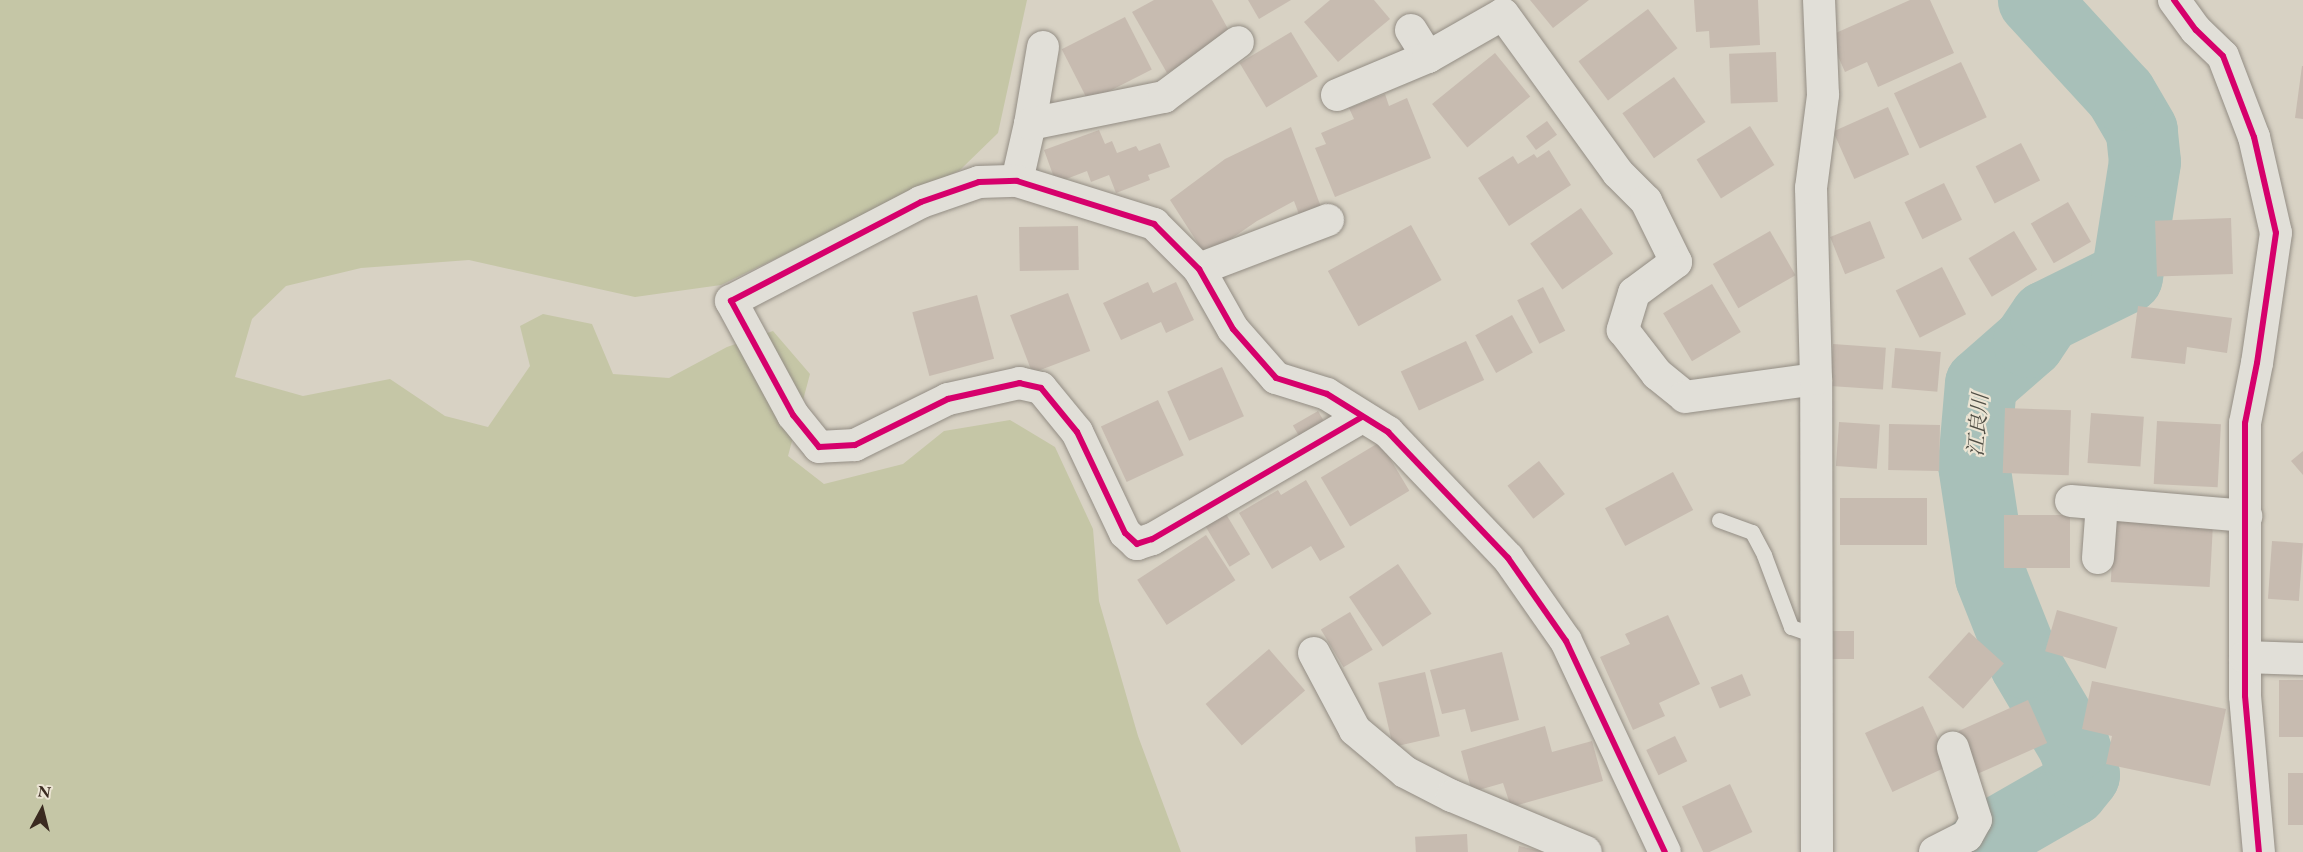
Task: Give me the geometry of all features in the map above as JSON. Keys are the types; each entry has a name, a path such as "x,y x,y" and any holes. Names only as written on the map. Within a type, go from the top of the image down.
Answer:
{"street":[{"path":"1817,852 1816,379 1811,188 1823,94 1819,0"},
{"path":"2174,0 2196,30 2223,57 2254,137 2276,233 2257,363 2245,423 2245,696 2259,852"},
{"path":"1337,94 1428,57 1503,14 1618,173 1646,201 1676,262 1634,293 1623,330 1657,374 1685,397 1816,379"},
{"path":"1411,30 1428,57"},
{"path":"1030,124 1164,97 1238,42"},
{"path":"1017,181 1030,124 1043,47"},
{"path":"1362,417 1152,539 1137,543 1125,533 1077,432 1041,388 1020,383 948,399 855,445 819,447 793,415 731,301 921,202 979,182 1017,181 1154,224 1199,270 1233,329 1276,378 1327,394 1388,432 1508,558 1566,640 1665,852"},
{"path":"1199,270 1328,220"},
{"path":"2071,501 2246,516"},
{"path":"2098,558 2102,504"},
{"path":"1314,653 1355,730 1405,772 1452,796 1586,852"},
{"path":"2245,657 2303,659"},
{"path":"1935,852 1967,836 1976,820 1953,748"}],"lane":[{"path":"1719,520 1752,532 1764,555 1791,627 1817,636"}],"green space":[{"path":"0,0 1027,0 998,133 960,170 721,285 635,297 469,260 361,268 286,286 252,319 235,377 303,396 390,379 445,416 488,427 530,366 520,326 543,314 592,324 613,374 669,378 727,347 773,331 810,374 788,456 824,484 903,464 944,431 1010,420 1055,447 1093,529 1099,601 1138,736 1181,852 0,852"}],"building":[{"path":"1154,0 1212,0 1232,36 1167,73 1132,12"},
{"path":"1248,0 1291,0 1259,19"},
{"path":"1330,0 1374,0 1390,19 1338,62 1304,22"},
{"path":"1530,0 1589,0 1553,28"},
{"path":"1694,0 1758,0 1760,45 1710,48 1709,31 1696,32"},
{"path":"1910,0 1930,0 1954,53 1878,87 1867,62 1845,72 1829,36"},
{"path":"1648,9 1677,48 1608,100 1579,61"},
{"path":"1125,17 1152,70 1089,102 1062,49"},
{"path":"1291,32 1318,77 1266,107 1240,63"},
{"path":"1776,52 1778,102 1731,104 1729,54"},
{"path":"1495,53 1530,97 1467,147 1432,104"},
{"path":"1961,62 1987,117 1920,149 1894,93"},
{"path":"2303,66 2303,119 2295,118"},
{"path":"1674,77 1706,122 1654,158 1622,113"},
{"path":"1385,94 1389,106 1407,98 1431,158 1335,197 1315,148 1326,144 1321,133 1354,119 1349,108"},
{"path":"1888,107 1909,155 1854,179 1833,131"},
{"path":"1547,121 1557,135 1536,150 1526,136"},
{"path":"1750,126 1774,165 1721,198 1697,159"},
{"path":"1291,127 1321,207 1300,217 1294,201 1257,221 1206,256 1170,200 1225,159"},
{"path":"1099,130 1105,144 1112,141 1117,153 1136,146 1139,151 1160,143 1170,167 1148,175 1150,180 1116,193 1109,175 1091,182 1087,171 1056,183 1044,150"},
{"path":"2021,143 2040,180 1995,204 1976,166"},
{"path":"1549,150 1571,185 1509,226 1478,178 1513,156 1518,164 1534,154 1537,158"},
{"path":"1944,183 1962,220 1922,239 1904,202"},
{"path":"2068,202 2091,242 2054,263 2031,224"},
{"path":"1581,208 1613,254 1562,289 1530,244"},
{"path":"2231,218 2233,274 2157,277 2155,221"},
{"path":"1870,221 1885,258 1845,274 1830,237"},
{"path":"1411,225 1442,280 1358,326 1328,271"},
{"path":"1078,226 1079,270 1020,271 1019,227"},
{"path":"1770,231 1796,275 1738,308 1713,264"},
{"path":"2014,231 2037,270 1992,297 1969,258"},
{"path":"1942,267 1966,314 1920,338 1896,291"},
{"path":"1148,282 1153,293 1176,282 1194,320 1166,333 1161,322 1121,340 1103,303"},
{"path":"1712,284 1741,332 1692,361 1663,313"},
{"path":"1543,287 1565,331 1539,344 1517,300"},
{"path":"1068,293 1090,351 1032,373 1010,315"},
{"path":"977,295 994,359 929,376 912,312"},
{"path":"2138,306 2232,318 2227,353 2187,347 2185,364 2131,358"},
{"path":"1512,315 1533,353 1496,373 1475,335"},
{"path":"1466,341 1484,380 1419,410 1401,371"},
{"path":"1833,344 1886,348 1883,390 1830,386"},
{"path":"1895,348 1941,352 1937,392 1892,388"},
{"path":"1222,367 1244,416 1189,441 1167,391"},
{"path":"1158,400 1184,455 1127,482 1101,427"},
{"path":"2005,408 2071,410 2069,475 2003,473"},
{"path":"1318,411 1328,428 1303,443 1293,426"},
{"path":"2091,413 2144,417 2140,467 2088,463"},
{"path":"2157,421 2221,424 2218,487 2154,484"},
{"path":"1839,422 1880,425 1877,469 1836,466"},
{"path":"1889,424 1940,425 1939,471 1888,470"},
{"path":"1380,442 1409,491 1350,526 1321,478"},
{"path":"2303,451 2303,475 2291,461"},
{"path":"1539,461 1565,494 1533,519 1507,486"},
{"path":"1673,472 1693,510 1625,546 1605,508"},
{"path":"1306,480 1345,547 1320,561 1311,546 1272,569 1239,513 1278,490 1281,495"},
{"path":"1840,498 1927,498 1927,545 1840,545"},
{"path":"1226,514 1250,554 1230,567 1205,526"},
{"path":"2004,515 2070,515 2070,568 2004,568"},
{"path":"2114,521 2213,526 2210,587 2111,582"},
{"path":"1206,535 1235,580 1167,625 1137,580"},
{"path":"2272,541 2303,543 2299,601 2268,599"},
{"path":"1398,564 1432,614 1383,647 1349,597"},
{"path":"2057,610 2118,627 2106,669 2045,651"},
{"path":"1350,612 1373,650 1344,667 1321,630"},
{"path":"1668,615 1700,684 1659,703 1665,716 1633,730 1600,657 1630,644 1625,634"},
{"path":"1830,631 1854,631 1854,659 1830,659"},
{"path":"1969,632 2004,663 1963,709 1928,677"},
{"path":"1269,649 1305,691 1242,746 1206,704"},
{"path":"1502,652 1519,720 1471,732 1465,709 1442,714 1430,670"},
{"path":"1425,672 1440,736 1393,747 1378,683"},
{"path":"1742,674 1751,695 1720,708 1711,687"},
{"path":"2279,680 2303,680 2303,737 2279,737"},
{"path":"2092,681 2226,709 2210,786 2106,764 2112,736 2082,729"},
{"path":"2028,700 2047,743 1978,774 1959,731"},
{"path":"1923,706 1950,765 1892,792 1865,733"},
{"path":"1545,726 1552,752 1592,741 1603,781 1511,807 1503,783 1472,792 1461,751"},
{"path":"1675,736 1687,761 1659,775 1646,750"},
{"path":"2288,773 2303,773 2303,825 2288,825"},
{"path":"1730,784 1752,832 1710,852 1703,852 1682,806"},
{"path":"1467,834 1468,852 1416,852 1415,837"},
{"path":"1519,846 1541,851 1541,852 1518,852"}],"waterway":[{"name":"江良川","path":"1975,852 2001,831 2072,790 2084,775 2074,746 2025,663 1991,577 1974,465 1981,384 2029,342 2046,317 2127,277 2145,162 2142,131 2121,95 2034,0"}],"cycle path":[{"path":"2174,0 2196,30 2223,56 2254,137 2276,233 2257,363 2245,423 2245,696 2259,852"},
{"path":"1362,417 1152,539 1137,544 1125,533 1077,432 1041,388 1020,383 948,399 855,445 819,447 793,415 731,301 921,202 979,182 1017,181 1154,224 1199,269 1233,329 1276,378 1327,394 1388,432 1508,558 1566,641 1665,852"}]}
